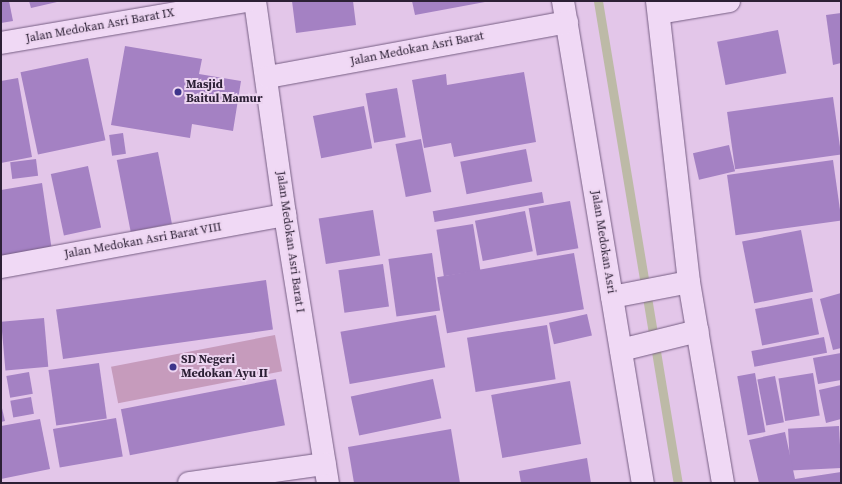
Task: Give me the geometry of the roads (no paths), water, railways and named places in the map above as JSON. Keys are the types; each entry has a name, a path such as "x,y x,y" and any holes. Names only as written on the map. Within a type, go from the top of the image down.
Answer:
{"street":[{"name":"Jalan Medokan Asri Barat IX","path":"1,43 247,1"},
{"name":"Jalan Medokan Asri Barat I","path":"256,1 268,77 285,215 326,474"},
{"name":"Jalan Medokan Asri","path":"563,1 628,348 643,483"},
{"path":"723,483 690,333 689,282 658,7 729,1"},
{"name":"Jalan Medokan Asri Barat","path":"268,77 567,22"},
{"name":"Jalan Medokan Asri Barat VIII","path":"1,267 285,215"},
{"path":"618,296 689,282"},
{"path":"628,348 690,333"},
{"path":"189,483 326,474"}],"waterway":[{"path":"598,1 678,483"}],"place":[{"name":"Masjid Baitul Mamur","path":"178,92"},
{"name":"SD Negeri Medokan Ayu II","path":"173,367"}]}
